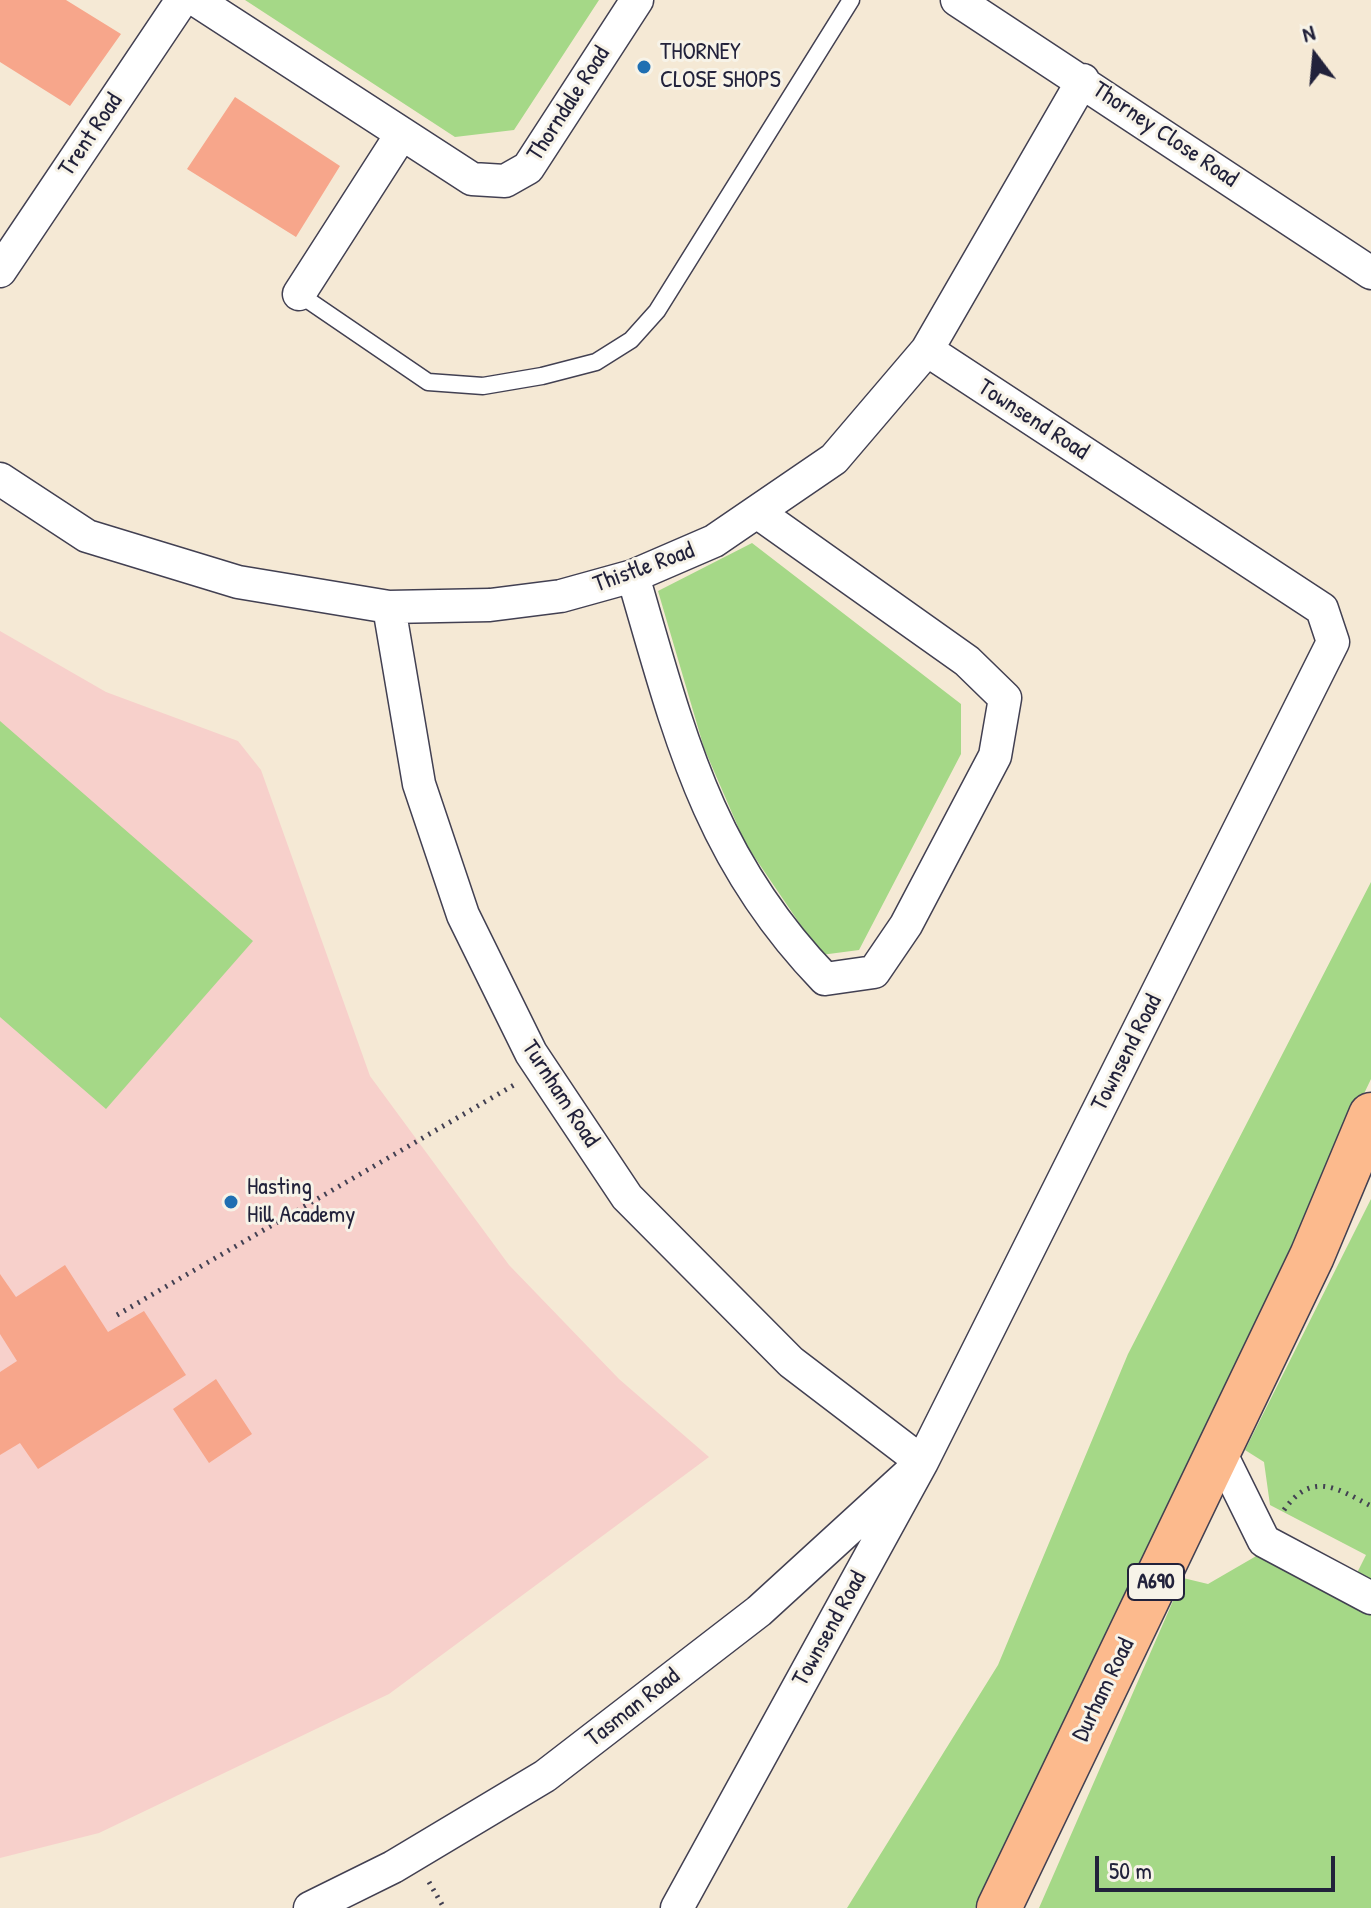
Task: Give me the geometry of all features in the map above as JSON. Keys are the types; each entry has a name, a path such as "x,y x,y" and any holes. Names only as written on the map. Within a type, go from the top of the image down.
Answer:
{"highway":[{"name":"Durham Road","path":"999,1908 1312,1256 1371,1115"},
{"name":"Durham Road","path":"1312,1256 1371,1150"}],"street":[{"name":"Trent Road","path":"0,271 182,0"},
{"name":"Thorndale Road","path":"196,0 472,179 505,181 528,168 637,0"},
{"name":"Thorney Close Road","path":"957,0 1083,80 1371,273"},
{"name":"Thistle Road","path":"0,479 87,536 238,582 389,607 490,605 561,596 633,576 714,541 834,459 927,350 1083,80"},
{"path":"299,294 401,135"},
{"name":"Townsend Road","path":"677,1908 922,1462 1333,642 1322,609 927,350"},
{"path":"633,576 685,755 725,847 786,939 825,979 874,972 906,925 995,756 1005,698 967,661 757,512"},
{"name":"Turnham Road","path":"389,607 419,784 463,915 542,1070 627,1197 791,1362 922,1462"},
{"path":"1219,1450 1264,1541 1371,1598"},
{"name":"Tasman Road","path":"310,1908 393,1867 545,1776 759,1611 922,1462"}],"lane":[{"path":"299,294 428,382 483,386 542,376 596,362 631,340 657,311 851,0"}],"path":[{"path":"117,1315 416,1139 542,1070"},
{"path":"1264,1541 1288,1505 1311,1487 1329,1484 1371,1506"},
{"path":"425,1875 444,1908"}],"shaded area":[{"name":"Hasting Hill Academy","path":"0,631 106,692 238,741 261,770 370,1076 509,1265 619,1379 709,1457 389,1694 99,1833 0,1858"}],"green space":[{"path":"245,0 599,0 514,130 455,137"},
{"path":"752,543 961,704 961,754 859,950 821,955 745,843 704,748 658,591"},
{"path":"0,721 253,941 106,1109 0,1017"},
{"path":"1371,882 1371,1079 975,1908 847,1908 998,1665 1128,1354"},
{"path":"1371,1199 1371,1598 1350,1587 1366,1555 1270,1505 1264,1462 1245,1450"},
{"path":"1258,1555 1371,1614 1371,1908 1039,1908 1183,1578 1208,1584"}],"building":[{"path":"0,0 66,0 121,34 70,106 0,62"},
{"path":"235,97 340,166 296,237 187,169"},
{"path":"65,1265 108,1332 144,1311 186,1375 38,1469 20,1443 0,1455 0,1372 17,1361 0,1334 0,1274 16,1297"},
{"path":"216,1379 252,1434 209,1463 173,1409"}],"place":[{"name":"THORNEY CLOSE SHOPS","path":"644,67"},
{"name":"Hasting Hill Academy","path":"231,1202"}]}
